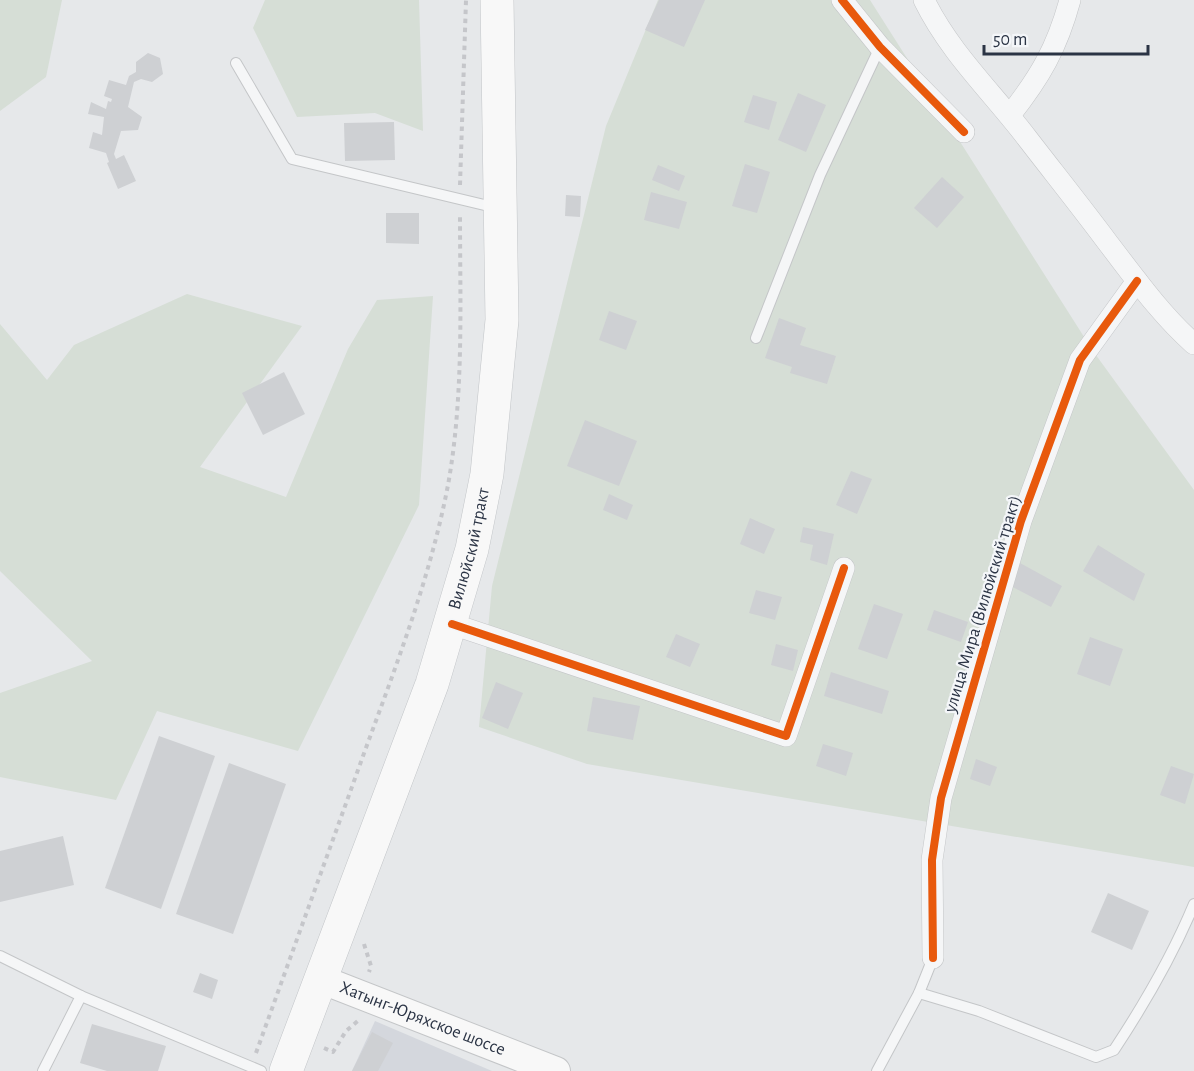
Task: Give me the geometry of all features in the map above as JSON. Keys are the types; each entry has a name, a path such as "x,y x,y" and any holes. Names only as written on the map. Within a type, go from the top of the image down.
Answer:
{"main road":[{"name":"Вилюйский тракт","path":"286,1071 432,684 452,624 472,549 488,463 502,320 497,0"},
{"name":"Хатынг-Юряхское шоссе","path":"320,980 556,1071"}],"street":[{"path":"842,0 880,47 964,132"},
{"path":"924,0 937,26 961,61 1010,115 1137,281 1180,332 1194,344"},
{"path":"1010,115 1038,80 1060,32 1070,0"},
{"name":"улица Мира (Вилюйский тракт)","path":"933,958 932,860 941,798 1018,532 1080,360 1137,281"},
{"path":"452,624 786,736 844,568"}],"lane":[{"path":"756,338 820,175 880,47"},
{"path":"236,63 292,159 501,208"},
{"path":"919,993 979,1011 1096,1057 1106,1055 1114,1050 1153,991 1170,960 1194,904"},
{"path":"0,956 81,996 256,1069"},
{"path":"877,1071 919,993 933,958"},
{"path":"43,1071 81,996"}],"path":[{"path":"256,1069 393,673 432,552 448,485 456,422 460,335 459,199 466,0"}],"shaded area":[{"path":"0,0 62,0 46,77 0,111"},
{"path":"265,0 419,0 423,131 375,113 297,117 253,28"},
{"path":"658,0 870,0 1093,351 1194,490 1194,867 587,764 479,727 492,586 606,126"},
{"path":"187,294 302,326 200,467 286,497 348,349 377,300 433,296 419,505 298,751 157,711 116,800 0,777 0,693 92,661 0,571 0,324 47,380 74,345"},
{"path":"375,1021 492,1071 352,1071"}],"building":[{"path":"659,0 705,0 684,47 645,30"},
{"path":"148,53 160,58 163,74 152,82 141,79 134,82 128,107 142,117 138,130 121,131 114,154 116,159 124,155 136,181 118,189 107,163 109,162 106,153 89,148 93,132 102,135 104,117 88,114 91,102 106,109 108,101 111,102 112,99 104,96 109,80 126,85 129,76 136,72 136,62"},
{"path":"798,93 826,105 806,152 778,140"},
{"path":"753,95 777,102 769,130 744,122"},
{"path":"394,122 395,160 345,161 344,123"},
{"path":"745,164 770,172 757,213 732,206"},
{"path":"658,165 685,176 679,191 652,180"},
{"path":"942,177 964,197 937,228 914,208"},
{"path":"651,192 687,202 679,229 644,220"},
{"path":"566,195 581,196 580,217 565,216"},
{"path":"386,213 419,213 419,244 386,243"},
{"path":"609,311 637,321 626,350 599,340"},
{"path":"779,318 806,328 800,345 836,356 827,384 790,373 792,367 765,358"},
{"path":"284,372 305,414 263,435 242,393"},
{"path":"585,420 637,441 619,486 567,466"},
{"path":"851,471 872,479 857,514 836,505"},
{"path":"609,494 633,505 627,520 603,510"},
{"path":"750,518 775,529 764,554 740,544"},
{"path":"803,527 834,534 827,565 810,560 813,545 800,542"},
{"path":"1098,545 1145,574 1134,601 1083,571"},
{"path":"1020,563 1062,586 1051,607 1009,585"},
{"path":"756,590 782,597 775,620 749,613"},
{"path":"874,604 903,614 887,659 858,649"},
{"path":"934,610 968,622 961,642 927,630"},
{"path":"676,634 700,644 690,667 666,657"},
{"path":"1090,637 1123,649 1110,686 1077,674"},
{"path":"776,644 798,650 793,671 771,665"},
{"path":"831,672 889,691 882,714 824,696"},
{"path":"496,682 523,693 508,729 482,718"},
{"path":"593,697 640,706 633,740 587,731"},
{"path":"159,736 215,756 161,909 105,888"},
{"path":"823,744 853,753 846,776 816,766"},
{"path":"976,759 997,767 990,786 970,779"},
{"path":"229,763 286,784 233,934 176,914"},
{"path":"1171,766 1194,774 1185,804 1160,795"},
{"path":"63,836 74,885 0,902 0,851"},
{"path":"1108,893 1149,911 1132,950 1091,932"},
{"path":"200,973 218,980 212,999 193,992"},
{"path":"92,1024 166,1046 158,1071 107,1071 80,1063"},
{"path":"372,1032 393,1043 378,1071 352,1071"}],"cycle path":[{"path":"842,0 880,47 964,132"},
{"path":"933,958 932,860 941,798 1021,521 1080,360 1137,281"},
{"path":"452,624 786,736 844,568"}]}
